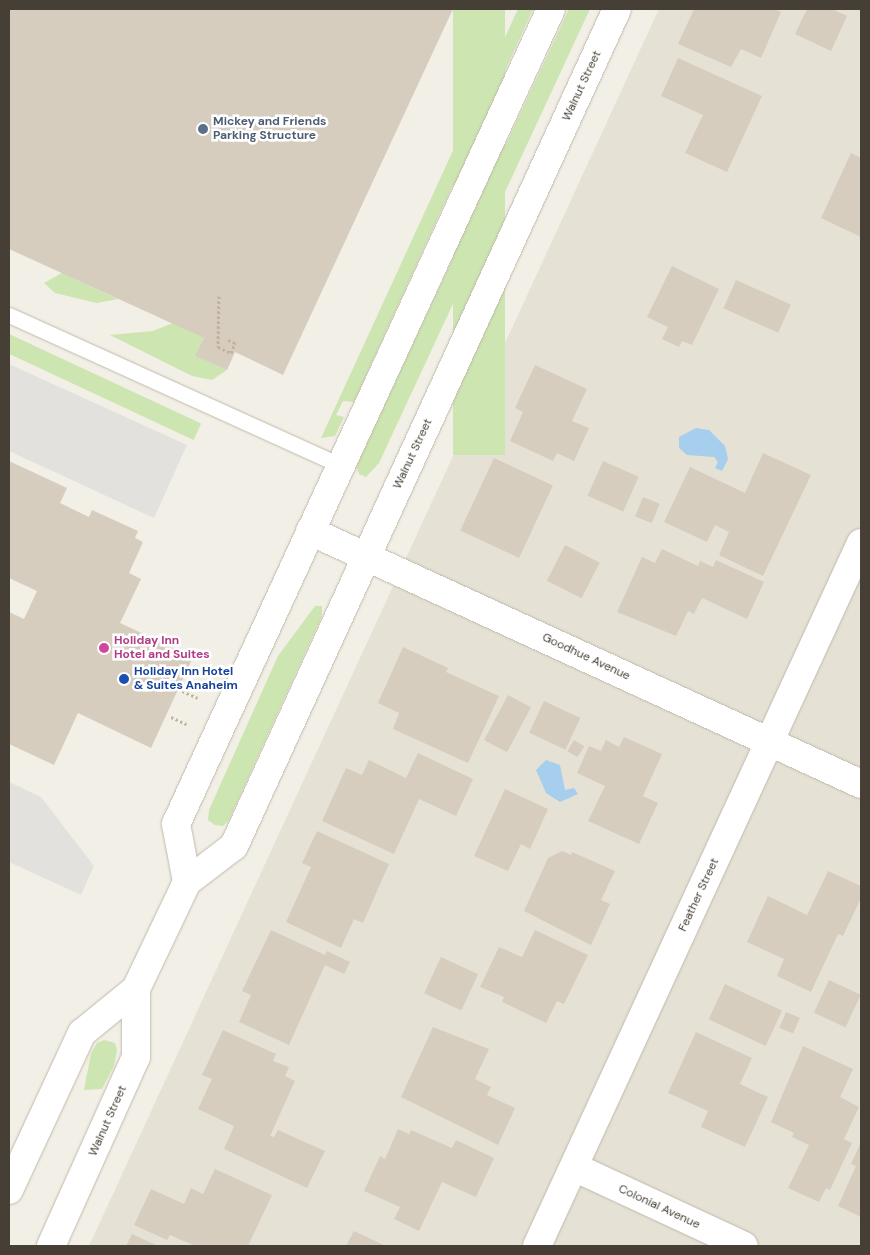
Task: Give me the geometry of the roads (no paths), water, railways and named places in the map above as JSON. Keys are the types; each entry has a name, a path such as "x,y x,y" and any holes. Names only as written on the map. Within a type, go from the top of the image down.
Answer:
{"street":[{"path":"187,882 176,824 339,465 551,9"},
{"name":"Walnut Street","path":"9,1190 82,1033 136,989 187,882 234,846 617,9"},
{"name":"Goodhue Avenue","path":"310,530 861,784"},
{"name":"Feather Street","path":"537,1246 861,543"},
{"name":"Walnut Street","path":"52,1246 136,1057 136,989"},
{"name":"Colonial Avenue","path":"574,1168 744,1246"}],"lane":[{"path":"9,315 339,465"}],"water":[{"path":"696,428 709,430 725,446 728,459 722,471 715,468 718,462 714,457 687,455 679,448 679,437"},
{"path":"546,760 560,765 565,790 574,788 578,794 560,802 546,793 536,770"}],"place":[{"name":"Mickey and Friends Parking Structure","path":"203,129"},
{"name":"Holiday Inn Hotel and Suites","path":"104,648"},
{"name":"Holiday Inn Hotel & Suites Anaheim","path":"124,679"}]}
